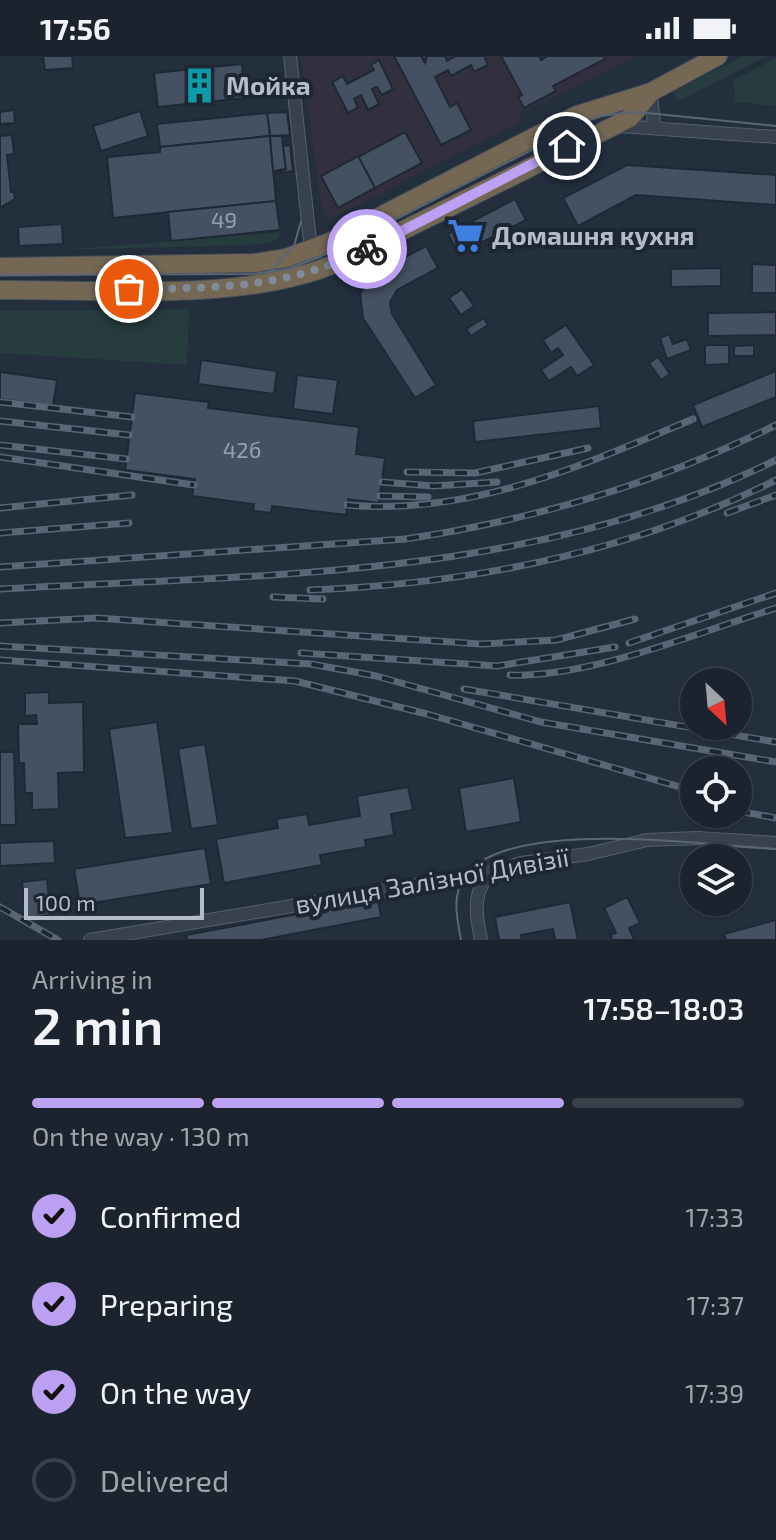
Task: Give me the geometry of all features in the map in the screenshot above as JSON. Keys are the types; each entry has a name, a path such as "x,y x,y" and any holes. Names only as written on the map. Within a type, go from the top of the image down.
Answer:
{"highway":[{"path":"0,267 254,263 311,250 380,218 577,115 651,92 718,56"},
{"path":"0,290 239,287 319,270 611,127 637,112 651,92"}],"street":[{"path":"290,56 311,250 319,270"},
{"path":"651,92 654,126"},
{"path":"611,127 654,126 776,137"},
{"name":"вулиця Залізної Дивізії","path":"90,940 493,872 521,863 588,854 647,840 698,838 776,843"},
{"path":"481,940 477,919 480,887 493,872"}],"shaded area":[{"path":"301,56 638,56 520,113 522,120 329,220 322,211"}],"green space":[{"path":"744,56 767,56 679,101 672,92"},
{"path":"776,58 776,106 735,102 734,80"},
{"path":"279,232 280,237 271,243 248,245 63,250"},
{"path":"189,309 187,365 0,353 0,311"}],"building":[{"path":"43,56 72,56 73,68 45,70"},
{"path":"394,56 421,56 425,63 427,56 445,56 447,61 456,56 484,56 488,65 474,72 471,65 451,76 448,70 435,77 450,107 457,103 471,130 441,145"},
{"path":"501,56 539,56 541,60 548,56 603,56 605,59 553,86 556,91 524,108 518,97 522,95"},
{"path":"379,60 393,89 382,95 377,87 372,89 379,104 368,110 361,95 354,99 358,107 348,113 332,82 343,76 347,84 374,70 371,65"},
{"name":"Мойка","path":"242,64 245,98 158,107 154,73"},
{"path":"14,110 15,123 0,124 0,112"},
{"path":"140,111 148,136 101,151 93,126"},
{"path":"287,112 290,135 270,136 267,113"},
{"path":"267,113 270,136 160,147 157,124"},
{"path":"405,132 422,163 375,188 358,157"},
{"path":"12,135 14,154 7,155 11,192 14,192 15,199 0,208 0,136"},
{"path":"270,136 276,201 113,218 107,157 160,152 160,147"},
{"path":"270,136 282,136 286,169 273,171"},
{"path":"290,145 293,171 274,174 286,169 283,146"},
{"path":"358,156 375,188 338,208 321,176"},
{"path":"627,165 776,175 776,205 636,195 578,226 563,198"},
{"path":"515,199 526,220 459,254 448,234"},
{"path":"276,201 280,230 171,241 168,212"},
{"path":"62,224 63,244 19,246 18,227"},
{"path":"426,246 438,268 397,290 390,302 392,314 436,385 415,398 363,318 360,294 371,275"},
{"path":"752,264 776,265 776,293 752,293"},
{"path":"721,268 721,286 671,287 671,269"},
{"path":"462,289 474,306 461,315 449,298"},
{"path":"776,312 776,335 708,336 708,313"},
{"path":"484,318 488,325 471,336 466,329"},
{"path":"566,325 594,365 577,376 571,367 549,381 541,370 563,355 558,348 551,353 543,340"},
{"path":"669,334 673,344 687,339 691,350 667,359 660,338"},
{"path":"705,345 729,345 729,364 705,365"},
{"path":"754,345 754,356 734,356 734,346"},
{"path":"658,357 670,374 661,380 649,363"},
{"path":"201,360 277,371 274,394 198,384"},
{"path":"776,371 776,397 702,427 693,405"},
{"path":"0,372 57,380 53,406 0,399"},
{"path":"297,375 338,380 333,414 293,409"},
{"path":"135,393 209,402 208,408 359,427 356,454 385,458 379,503 348,499 346,515 272,506 271,513 253,511 254,504 192,496 195,479 125,470"},
{"path":"599,406 601,428 475,442 473,421"},
{"path":"49,692 49,703 83,702 84,772 58,773 59,809 32,810 32,793 25,793 24,763 19,763 18,724 37,724 36,715 25,716 25,693"},
{"path":"157,722 173,833 125,838 109,729"},
{"path":"205,744 218,825 191,829 178,749"},
{"path":"0,752 14,752 16,825 0,825"},
{"path":"514,778 521,822 466,832 459,788"},
{"path":"408,787 413,810 391,814 394,835 365,840 366,847 320,855 322,865 224,883 216,839 278,828 276,819 307,814 309,825 360,816 357,796"},
{"path":"54,841 55,863 0,866 0,843"},
{"path":"205,848 211,884 80,905 74,869"},
{"path":"47,879 51,915 26,918 22,882"},
{"path":"627,897 640,923 629,928 634,940 613,940 610,935 616,933 604,908"},
{"path":"378,899 381,917 261,940 187,940 186,935"},
{"path":"570,902 578,940 555,940 553,929 521,935 522,940 499,940 495,917"},
{"path":"776,920 776,940 726,940 724,934"}],"tram line":[{"path":"0,275 254,274 288,269 334,251 598,116 637,112 776,126"},
{"path":"271,271 294,246 301,221"},
{"path":"461,940 457,899 466,875 489,857 523,846 565,840 612,839 776,849"}],"railway":[{"path":"0,402 132,417"},
{"path":"347,505 438,503 481,495 567,470 693,419"},
{"path":"0,421 129,435"},
{"path":"0,567 405,539 453,531 548,510 641,482 776,425"},
{"path":"0,445 126,459"},
{"path":"407,472 475,473 588,448"},
{"path":"0,457 194,485"},
{"path":"0,589 298,573 396,564 493,550 589,529 683,499 776,460"},
{"path":"310,590 430,580 549,560 665,527 776,480"},
{"path":"382,482 433,486 497,482"},
{"path":"0,508 132,495"},
{"path":"727,513 776,495"},
{"path":"380,496 428,497"},
{"path":"0,533 129,523"},
{"path":"629,643 776,593"},
{"path":"273,597 323,599"},
{"path":"510,675 541,674 609,661 776,608"},
{"path":"0,623 96,618 481,644 556,640 635,619"},
{"path":"0,646 311,664 376,676 541,722 776,762"},
{"path":"301,653 497,666 615,647"},
{"path":"0,660 295,681 427,714 680,787"},
{"path":"464,689 776,742"},
{"path":"752,814 776,818"},
{"path":"0,907 58,940"}],"way so far":[{"path":"129,289 262,285 319,270 367,249"}],"place":[{"name":"Мойка","path":"200,86"},
{"name":"Домашня кухня","path":"466,236"}],"route":[{"path":"367,249 567,146"}]}
